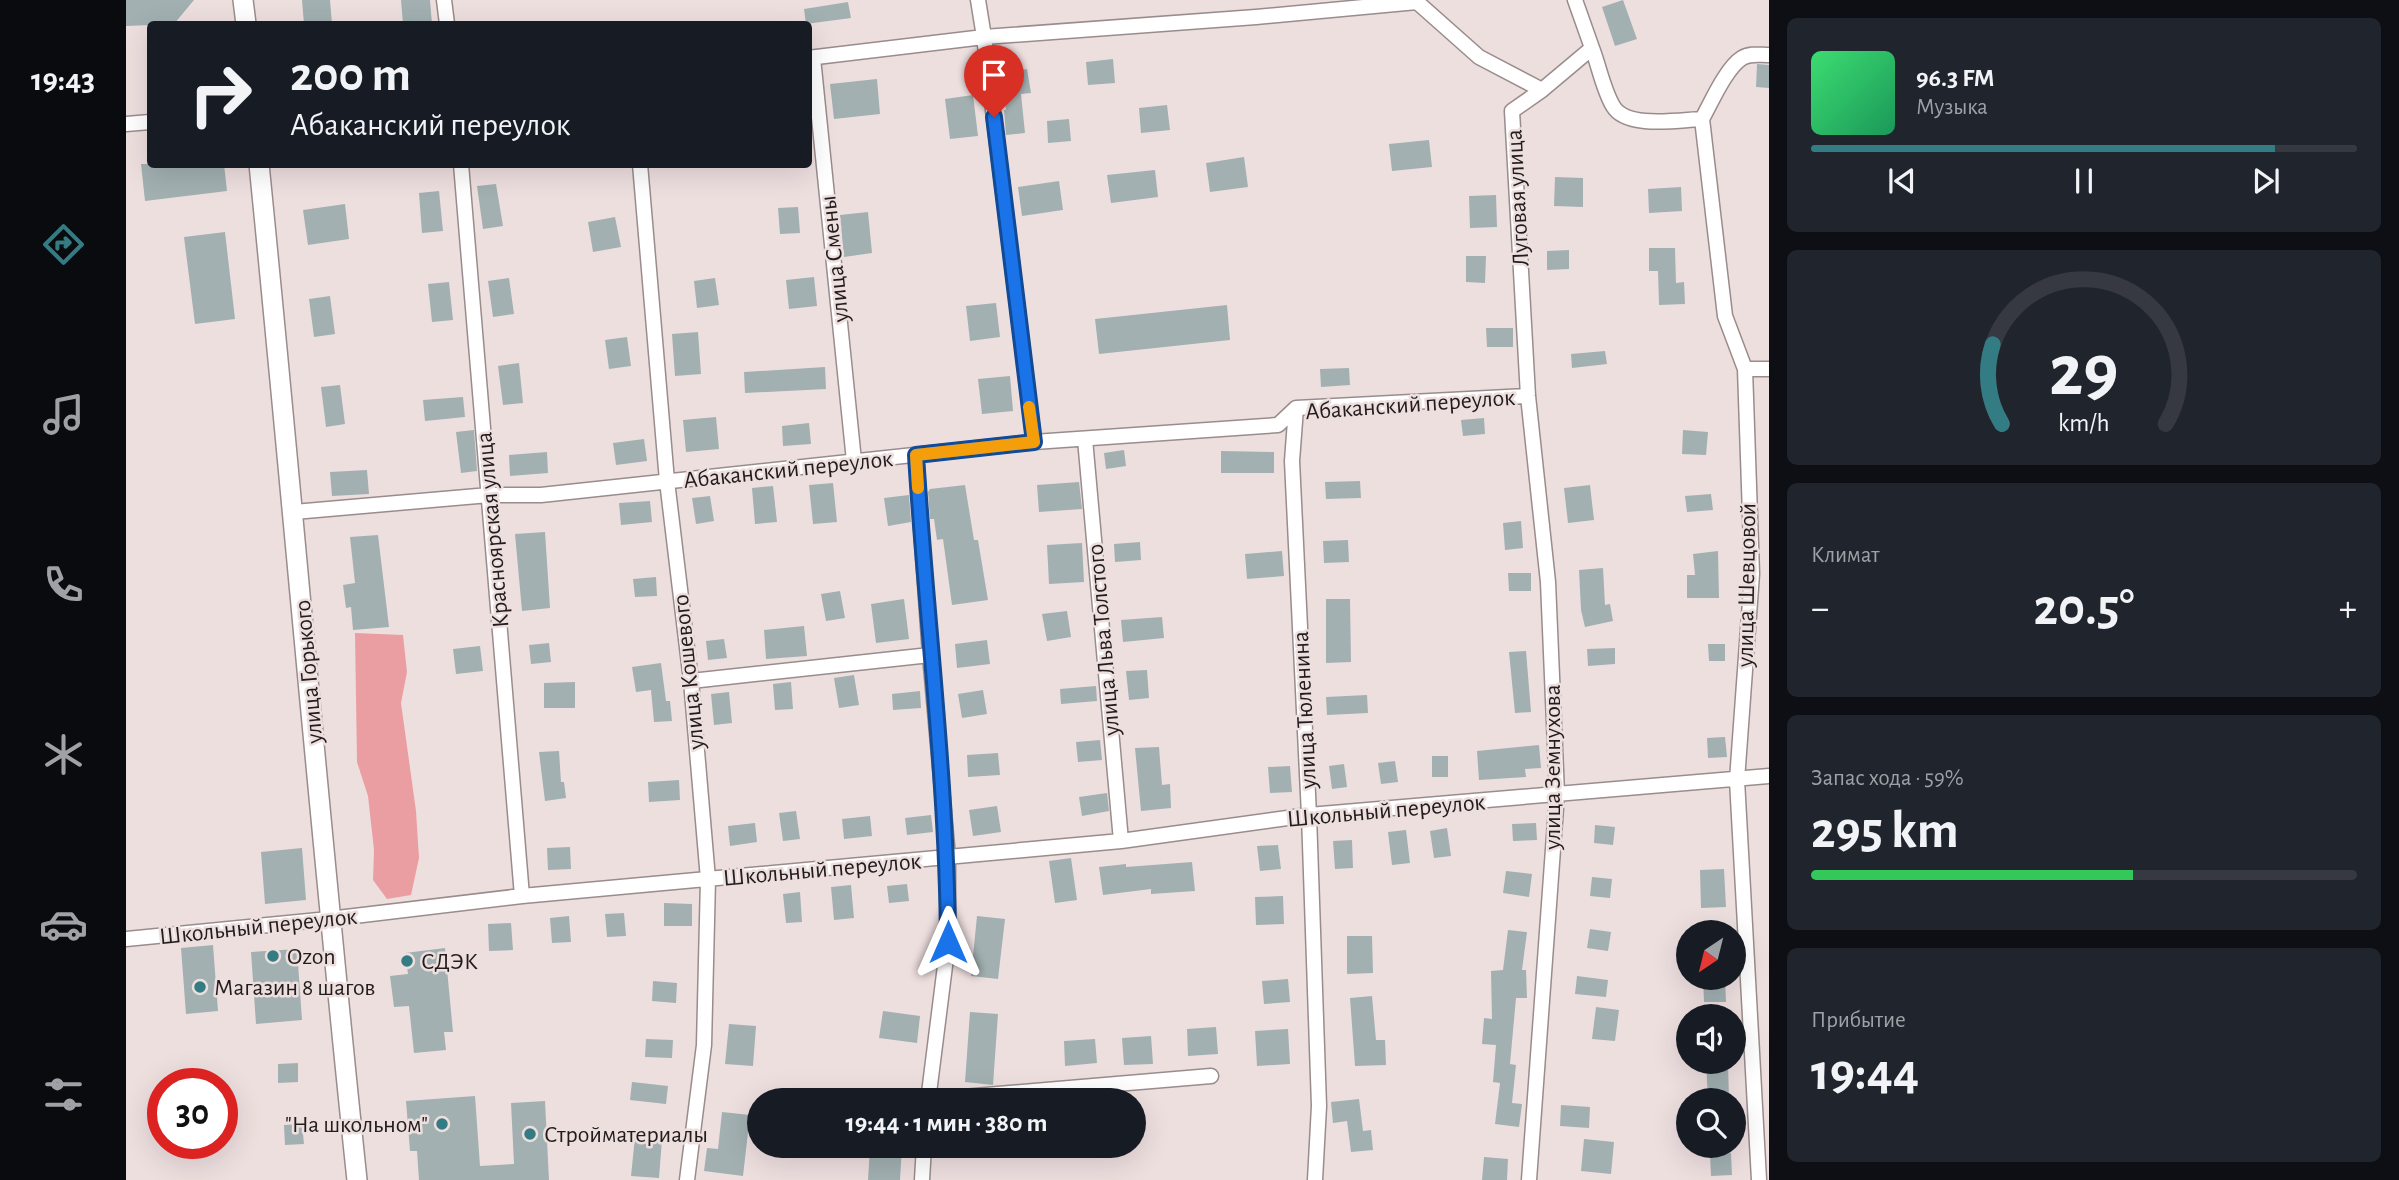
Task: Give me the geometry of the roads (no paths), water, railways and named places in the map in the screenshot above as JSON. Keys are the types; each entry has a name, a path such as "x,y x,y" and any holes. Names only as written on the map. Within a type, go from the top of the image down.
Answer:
{"street":[{"path":"243,0 246,21"},
{"path":"444,0 447,21"},
{"path":"978,0 1034,442"},
{"path":"1575,0 1613,107 1622,117 1634,121 1702,119 1726,76 1740,59 1751,54 1769,55"},
{"path":"812,58 984,37 1417,2 1479,57 1542,90"},
{"name":"Луговая улица","path":"1528,397 1512,111 1592,48"},
{"name":"улица Смены","path":"812,67 854,461"},
{"name":"улица Шевцовой","path":"1702,119 1725,316 1745,369 1752,574 1737,780 1759,1180"},
{"path":"126,124 147,122"},
{"name":"улица Горького","path":"259,168 294,512 329,919 357,1180"},
{"name":"Красноярская улица","path":"461,168 522,896"},
{"name":"улица Кошевого","path":"640,168 667,481 691,681 708,879 704,1045 687,1180"},
{"path":"1745,369 1769,369"},
{"name":"Абаканский переулок","path":"294,512 489,495 541,495 1034,442 1278,425 1296,408 1528,397"},
{"name":"улица Земнухова","path":"1528,397 1548,582 1557,794 1529,1180"},
{"name":"улица Тюленина","path":"1296,408 1292,461 1309,815 1319,1107 1315,1180"},
{"name":"улица Льва Толстого","path":"1085,439 1121,841"},
{"path":"916,455 947,857 948,942 930,1088"},
{"path":"691,681 930,655"},
{"name":"Школьный переулок","path":"126,939 522,896 1121,841 1309,815 1769,776"},
{"path":"1070,1088 1211,1076"},
{"path":"922,1180 923,1158"}],"place":[{"name":"Ozon","path":"273,956"},
{"name":"СДЭК","path":"407,961"},
{"name":"Магазин 8 шагов","path":"200,987"},
{"name":"\"На школьном\"","path":"442,1124"},
{"name":"Стройматериалы","path":"530,1134"}]}
